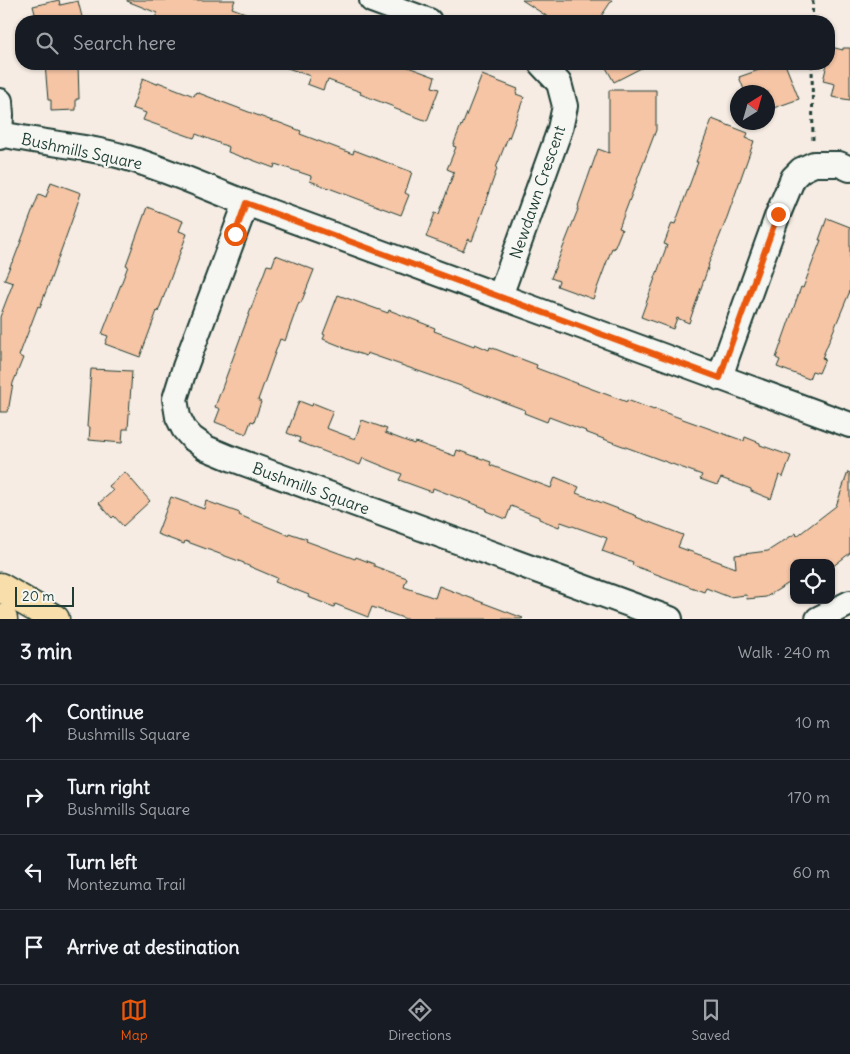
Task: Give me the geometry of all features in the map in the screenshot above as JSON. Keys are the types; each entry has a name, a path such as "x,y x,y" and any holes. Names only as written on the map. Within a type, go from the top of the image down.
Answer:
{"main road":[{"path":"0,587 56,619"}],"street":[{"path":"372,0 413,15"},
{"name":"Newdawn Crescent","path":"500,296 560,129 565,106 559,83 547,70"},
{"path":"0,100 0,135"},
{"name":"Bushmills Square","path":"0,135 121,156 175,174 246,203 850,425"},
{"path":"720,378 785,194 793,178 801,170 814,164 838,164 850,169"},
{"name":"Bushmills Square","path":"246,203 175,399 178,417 184,429 192,438 206,448 239,461 670,619"},
{"path":"818,619 850,603"}],"path":[{"path":"812,15 813,0"},
{"path":"812,70 814,164"}],"building":[{"path":"59,0 60,5 78,1 82,15 35,15 33,6"},
{"path":"235,0 232,8 251,15 156,15 157,13 127,1"},
{"path":"522,0 612,0 602,15 545,15"},
{"path":"835,48 843,50 843,48 850,48 850,100 832,97 835,84 823,81 826,70 835,70"},
{"path":"46,70 78,70 79,99 76,99 76,110 51,111 51,100 48,100"},
{"path":"293,70 416,70 435,77 432,87 439,89 427,121 360,94 361,92 328,80 323,90 307,84 310,76"},
{"path":"607,70 637,70 614,82"},
{"path":"759,70 787,70 799,99 775,108 775,85 742,85 739,77"},
{"path":"482,75 518,89 516,94 524,97 496,168 472,241 468,239 463,251 426,237 435,213 439,214 454,172 447,169 456,147 453,146"},
{"path":"143,78 194,96 196,92 301,131 300,134 353,154 354,150 412,172 405,193 409,195 401,215 310,181 311,176 275,164 274,168 247,159 228,152 229,147 196,134 194,138 143,120 146,113 132,108"},
{"path":"609,90 656,90 656,130 619,228 622,229 614,249 612,248 593,299 557,286 559,281 551,278 579,207 598,149 609,153"},
{"path":"712,119 730,126 730,130 740,130 748,133 746,138 754,141 708,265 689,323 677,318 673,329 641,317 667,245 664,244 672,223 675,224 698,162 696,162"},
{"path":"51,182 81,193 50,281 40,307 38,306 19,356 23,358 13,383 8,412 0,412 0,317 13,283 4,280 13,262 39,194 46,197"},
{"path":"147,207 183,221 179,231 187,234 140,357 105,344 108,336 102,334 128,266 126,265"},
{"path":"827,218 850,227 850,291 822,358 825,359 819,373 812,371 809,379 777,367 780,360 776,358 801,287 803,288 821,240 819,240"},
{"path":"276,255 314,270 301,303 299,302 285,341 280,339 258,400 261,402 254,422 251,421 246,434 215,422 220,409 215,407 267,265 272,266"},
{"path":"338,295 388,313 389,310 435,328 434,331 474,346 475,344 489,350 490,347 537,365 536,368 627,402 627,400 655,409 744,441 745,437 760,443 760,445 791,456 783,477 779,475 771,499 721,478 717,485 700,479 702,475 549,417 547,422 524,413 525,410 461,386 367,353 366,356 343,348 323,339 325,335 323,334"},
{"path":"91,369 132,371 128,429 123,429 122,443 89,440 90,427 87,427"},
{"path":"299,401 312,406 313,403 333,411 326,428 355,439 362,420 387,429 385,433 414,444 415,442 455,456 457,450 491,462 490,465 551,488 555,477 579,487 576,493 683,535 678,547 736,568 735,555 768,551 796,533 797,536 836,506 848,472 850,473 850,553 835,565 835,559 790,559 790,582 766,597 747,599 746,595 729,597 706,588 704,592 632,565 633,562 602,551 607,538 561,522 559,527 511,506 506,519 486,511 487,509 433,488 432,492 399,480 402,474 363,458 360,465 299,442 300,438 287,433"},
{"path":"125,472 150,501 123,526 114,516 112,518 99,503 113,491 109,486"},
{"path":"171,497 204,509 206,501 240,513 239,515 288,535 289,533 307,539 306,541 355,559 356,557 407,578 404,587 435,598 439,586 523,618 406,619 372,607 368,617 335,604 334,607 275,582 277,578 244,563 185,541 184,544 157,534"}],"route":[{"path":"235,234 246,203 720,378 778,214"}]}
